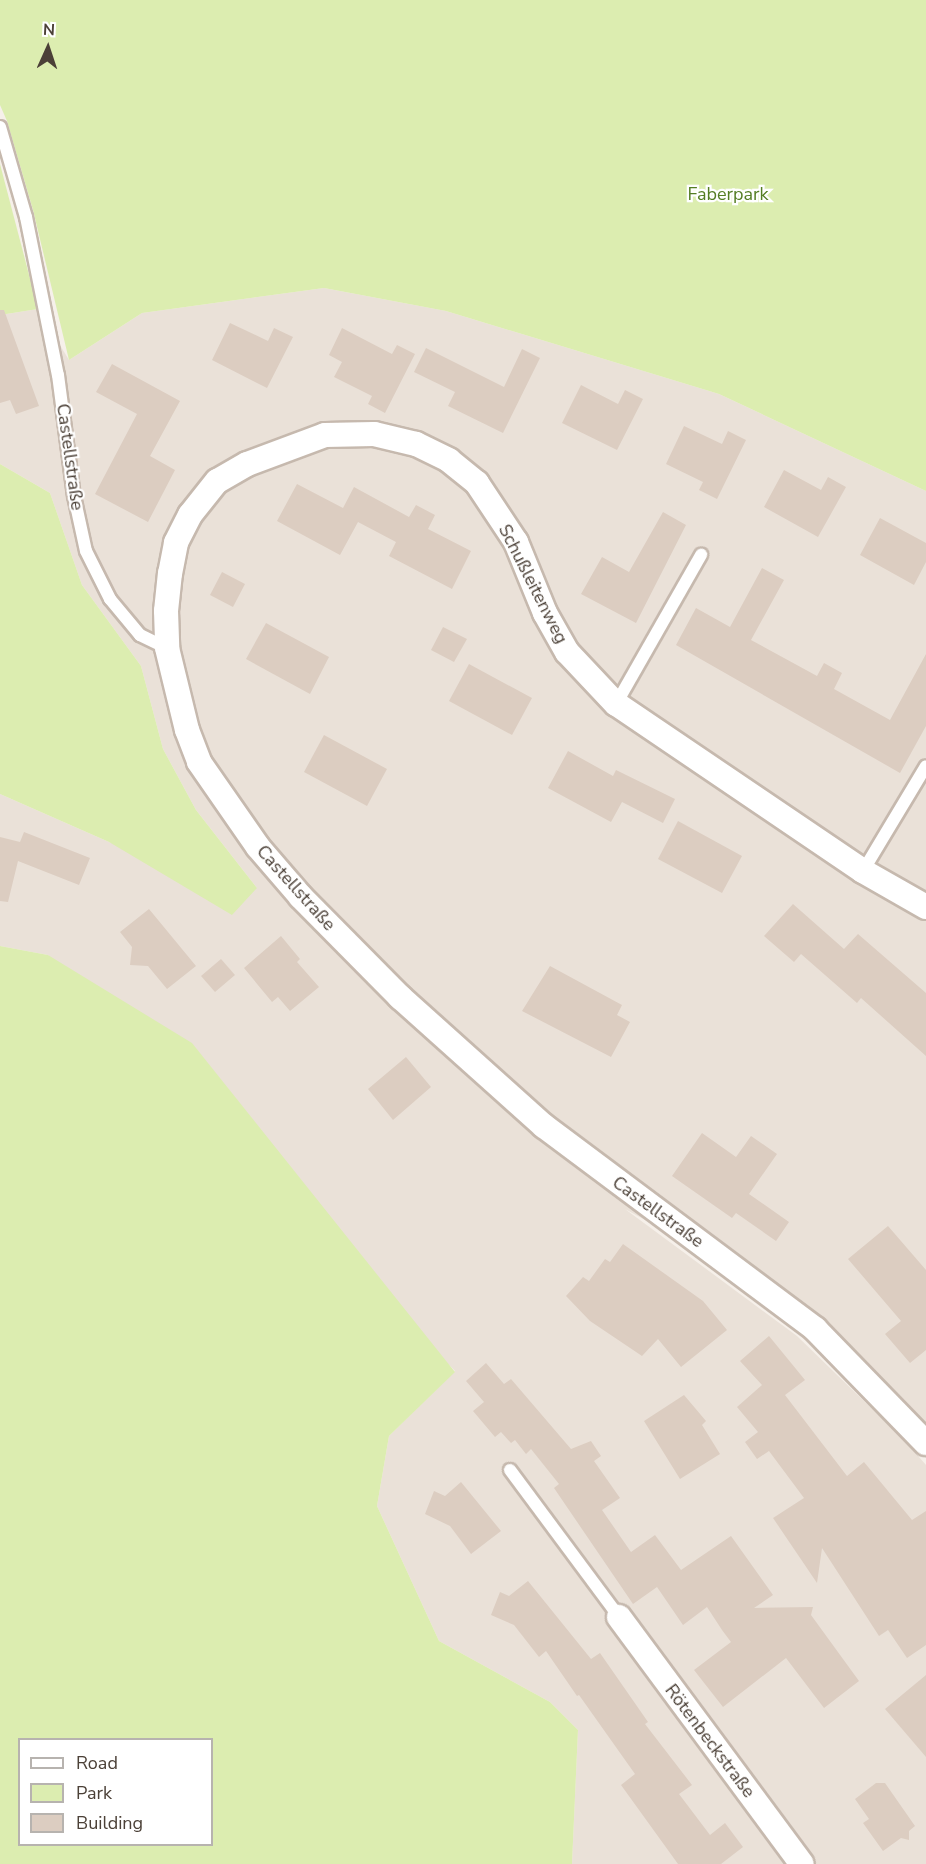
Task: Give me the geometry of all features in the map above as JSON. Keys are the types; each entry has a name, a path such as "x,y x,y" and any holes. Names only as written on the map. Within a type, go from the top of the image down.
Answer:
{"street":[{"name":"Schußleitenweg","path":"167,648 166,612 176,543 190,515 217,482 247,464 325,435 374,434 416,444 449,460 477,483 516,542 545,613 567,652 616,704 863,871 926,907"},
{"name":"Castellstraße","path":"167,648 187,730 199,762 258,847 301,897 400,997 544,1126 815,1329 926,1443"},
{"name":"Rötenbeckstraße","path":"619,1617 802,1864"}],"lane":[{"name":"Castellstraße","path":"0,127 26,217 58,375 74,496 86,552 110,599 140,635 167,648"},
{"path":"616,704 701,555"},
{"path":"863,871 926,766"},
{"path":"510,1470 619,1617"}],"shaded area":[{"path":"324,288 446,311 719,394 926,491 926,1429 806,1308 625,1209 797,1336 905,1441 926,1465 926,1864 572,1864 578,1730 550,1702 439,1641 377,1506 389,1436 455,1371 48,955 0,946 0,794 109,842 257,888 196,810 163,749 141,666 82,585 50,493 0,464 0,315 38,309 69,360 142,313"}],"green space":[{"name":"Faberpark","path":"0,0 926,0 926,491 719,394 446,311 324,288 142,313 69,360 33,210 7,121 0,105"},
{"path":"0,164 38,309 0,315"},
{"path":"0,464 50,493 82,585 141,666 163,749 196,810 257,888 232,915 109,842 0,794"},
{"path":"0,946 48,955 192,1043 455,1372 389,1436 377,1506 439,1641 550,1702 578,1730 572,1864 0,1864"}],"building":[{"path":"0,310 4,310 39,406 16,414 10,400 0,403"},
{"path":"230,323 268,341 274,328 293,337 267,388 212,360"},
{"path":"342,328 392,354 397,345 415,354 385,413 368,404 372,396 334,377 342,362 329,355"},
{"path":"426,348 504,387 522,349 540,358 503,433 448,406 455,392 414,372"},
{"path":"112,364 180,401 150,456 175,470 148,522 95,494 137,414 96,392"},
{"path":"581,385 618,404 625,390 643,399 617,450 562,423"},
{"path":"684,426 722,444 728,431 746,440 717,499 699,490 703,482 666,464"},
{"path":"784,470 821,490 828,477 846,487 818,537 764,507"},
{"path":"297,484 343,508 354,487 409,517 416,505 435,515 428,529 471,551 452,589 389,556 396,542 358,522 340,555 277,521"},
{"path":"663,512 686,525 636,623 581,594 602,557 629,572"},
{"path":"880,518 926,543 926,562 914,585 860,555"},
{"path":"762,568 784,580 751,640 817,676 824,663 842,673 834,689 890,720 926,654 926,726 900,773 676,645 696,608 730,627"},
{"path":"222,572 245,584 233,607 210,595"},
{"path":"266,623 329,657 310,694 246,659"},
{"path":"443,627 467,639 454,662 431,650"},
{"path":"469,664 532,698 512,735 449,701"},
{"path":"324,735 387,769 367,806 304,772"},
{"path":"568,751 613,776 616,770 675,799 663,823 622,802 611,822 548,788"},
{"path":"678,821 742,856 722,893 658,859"},
{"path":"24,832 90,858 79,885 18,861 8,902 0,901 0,837 20,842"},
{"path":"793,904 844,949 858,934 926,993 926,1056 861,998 857,1003 801,954 794,962 764,936"},
{"path":"149,909 196,966 167,989 148,966 130,965 132,947 120,932"},
{"path":"281,936 300,959 297,962 319,987 290,1011 278,997 272,1002 244,968"},
{"path":"221,959 235,975 215,992 201,976"},
{"path":"550,966 622,1005 617,1015 630,1022 611,1057 522,1011"},
{"path":"406,1057 431,1087 393,1120 368,1089"},
{"path":"702,1133 736,1157 751,1136 777,1154 749,1194 789,1222 776,1241 736,1213 732,1218 672,1176"},
{"path":"888,1226 926,1270 926,1350 910,1363 885,1334 901,1321 848,1259"},
{"path":"623,1244 703,1301 727,1330 681,1367 658,1339 642,1356 590,1321 566,1296 583,1277 589,1281 605,1259 610,1262"},
{"path":"769,1336 805,1380 785,1395 847,1476 864,1462 912,1520 926,1511 926,1645 907,1658 888,1630 879,1636 822,1548 817,1583 773,1518 804,1498 769,1451 757,1459 745,1442 758,1432 737,1407 762,1385 740,1361"},
{"path":"486,1363 504,1384 511,1379 571,1449 591,1441 601,1456 594,1461 620,1498 602,1510 631,1552 655,1535 681,1570 731,1536 773,1595 754,1608 813,1607 811,1615 859,1681 824,1708 786,1658 723,1707 694,1670 731,1642 707,1607 683,1625 657,1587 633,1604 554,1488 559,1484 531,1449 526,1454 515,1440 511,1443 501,1432 495,1437 473,1411 484,1402 466,1381"},
{"path":"684,1395 706,1421 702,1425 720,1454 680,1479 644,1421"},
{"path":"461,1482 501,1531 471,1554 450,1526 425,1514 434,1491 445,1496"},
{"path":"528,1581 591,1659 600,1653 648,1722 645,1724 692,1785 679,1794 710,1835 725,1823 743,1847 721,1864 678,1864 621,1785 635,1774 546,1651 539,1657 514,1625 491,1615 500,1592 509,1596"},
{"path":"926,1675 926,1757 885,1709"},
{"path":"876,1783 885,1783 915,1826 909,1831 909,1840 901,1838 883,1851 863,1823 869,1819 855,1799"}]}
